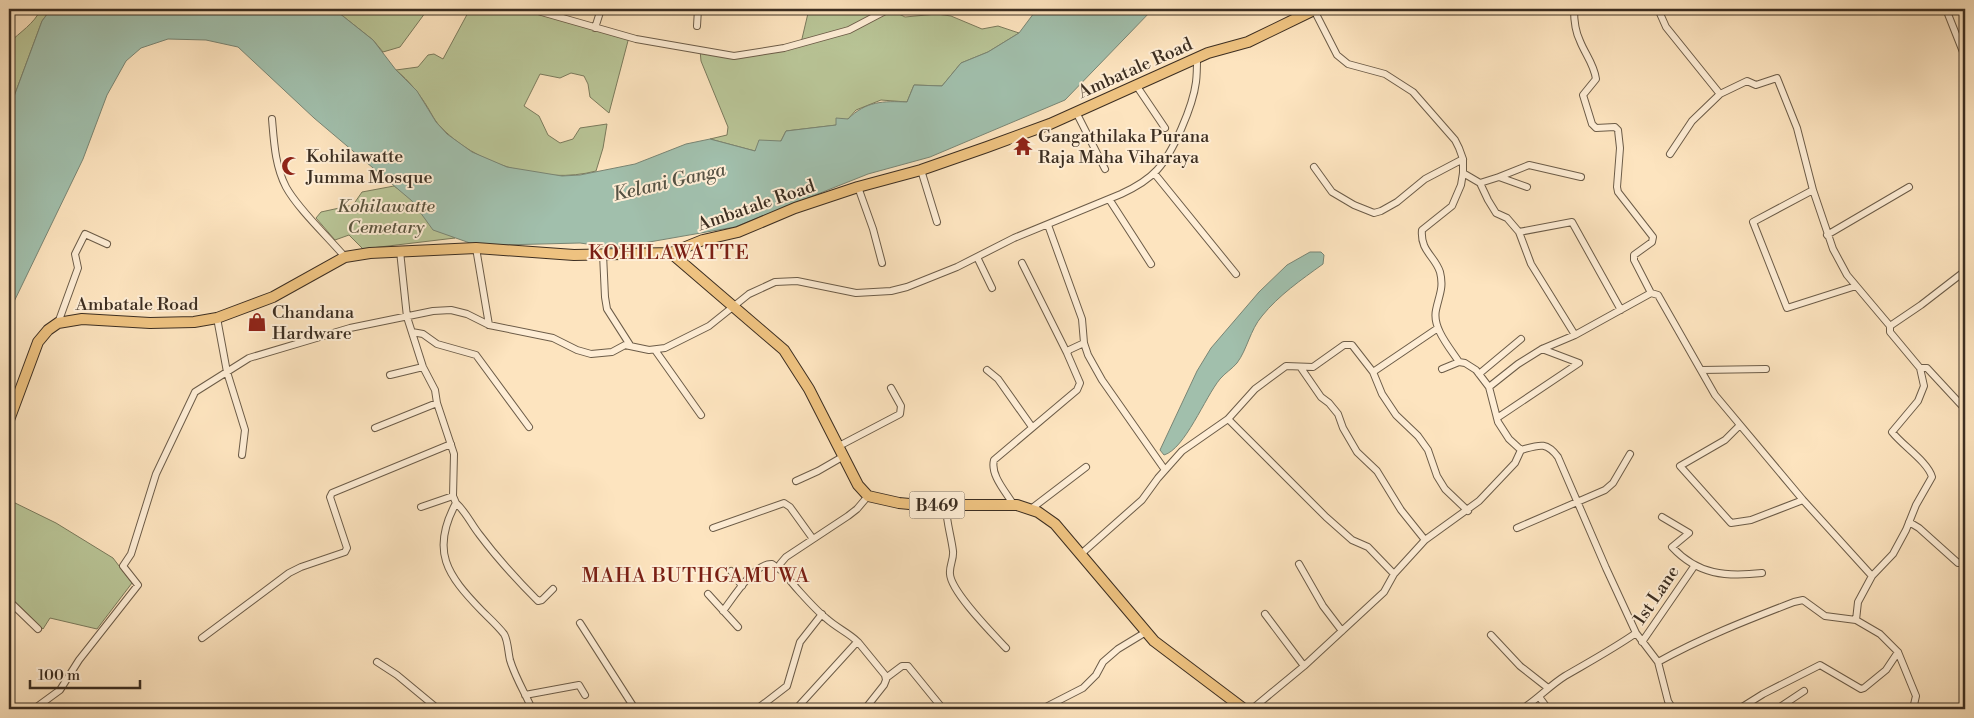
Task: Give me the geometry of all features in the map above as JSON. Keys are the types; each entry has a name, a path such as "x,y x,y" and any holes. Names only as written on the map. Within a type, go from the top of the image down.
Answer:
{"main road":[{"name":"Ambatale Road","path":"9,420 38,342 48,330 58,323 82,319 150,323 194,322 217,318 273,297 345,258 400,251 476,248 574,255 671,253 703,240 738,232 795,208 858,187 921,170 987,147 1076,112 1208,53 1248,42 1315,9"},
{"path":"671,253 784,350 809,389 861,489 868,496"},
{"name":"B469","path":"868,496 898,503 946,505 1013,504 1031,509 1055,524 1161,648 1244,709"}],"street":[{"path":"531,9 636,39 734,56 784,48 849,30 889,9"},
{"path":"595,28 600,9"},
{"path":"698,9 698,26"},
{"path":"1315,9 1336,55 1348,64 1385,74 1413,92 1455,140 1463,160 1461,185 1452,206 1422,230 1421,239 1426,251 1439,271 1442,294 1435,312 1438,328 1459,362"},
{"path":"1574,9 1579,40 1594,70 1596,79 1583,95 1592,124 1596,128 1615,127 1618,130 1620,148 1618,192 1653,237 1652,242 1634,255 1634,260 1651,293"},
{"path":"1658,9 1666,27 1720,94"},
{"path":"1946,9 1965,57"},
{"path":"34,709 60,690 79,660 138,586 123,566 131,554 156,474 195,392 248,358 350,328 433,311 451,310 467,314 489,325 553,338 591,354 612,352 625,345 655,350 700,331 717,321 749,294 774,282 797,281 856,293 891,292 915,284 977,257 1014,238 1109,199 1137,186 1154,173 1175,143 1193,98 1197,58"},
{"path":"1670,154 1692,121 1720,94 1747,81 1756,85 1777,78 1797,128 1827,235 1847,275 1890,326 1890,332 1920,368 1924,386 1918,401 1892,432 1930,471 1932,477 1916,505 1893,554 1872,576 1858,602 1856,620"},
{"path":"1136,85 1165,128"},
{"path":"1076,112 1105,169"},
{"path":"272,119 274,150 286,187 345,258"},
{"path":"1314,167 1332,192 1354,205 1374,212 1381,211 1398,202 1425,178 1463,160"},
{"path":"1480,183 1530,165 1581,177"},
{"path":"921,170 937,222"},
{"path":"1154,173 1236,274"},
{"path":"1463,173 1480,183 1496,213 1507,218 1520,232 1531,264 1575,335"},
{"path":"1499,177 1527,187"},
{"path":"858,187 873,228 882,263"},
{"path":"1827,235 1909,187"},
{"path":"1813,190 1753,222 1787,308 1856,286"},
{"path":"1109,199 1151,264"},
{"path":"1520,232 1572,222 1621,310"},
{"path":"1048,225 1082,319 1084,343 1088,354 1102,380 1165,470"},
{"path":"58,323 78,268 75,254 85,234 107,244"},
{"path":"476,248 489,325"},
{"path":"400,251 407,317 423,367 435,390 437,404 454,454 453,496 456,503 510,572 538,601 542,600 552,589"},
{"path":"603,254 607,309 630,345"},
{"path":"977,257 992,288"},
{"path":"1013,504 994,473 992,466 997,456 1080,387 1067,353 1022,263"},
{"path":"1890,326 1922,306 1965,271"},
{"path":"1489,387 1518,364 1542,349 1575,335 1651,293 1658,295 1715,395 1803,500 1872,576"},
{"path":"217,318 227,372 245,430 242,455"},
{"path":"1373,372 1438,328"},
{"path":"412,332 423,334 437,344 476,355 528,427"},
{"path":"1479,374 1521,339"},
{"path":"1067,353 1069,350 1084,343"},
{"path":"1081,554 1142,500 1182,451 1228,419 1255,390 1286,366 1313,367 1348,344 1352,345 1373,372 1382,394 1396,415 1418,436 1428,450 1437,476 1445,489 1468,511"},
{"path":"1497,418 1579,363 1542,349"},
{"path":"655,350 701,415"},
{"path":"1442,369 1459,362 1471,366 1479,374 1489,387 1498,422 1509,438 1521,450"},
{"path":"390,375 423,367"},
{"path":"1301,368 1321,397 1338,414 1343,428 1357,452 1376,471 1401,510 1425,540"},
{"path":"1920,368 1927,368 1965,409"},
{"path":"1701,370 1766,369"},
{"path":"987,370 998,379 1032,427"},
{"path":"839,446 900,414 902,406 891,388"},
{"path":"376,428 437,404"},
{"path":"1228,419 1326,517 1352,540 1368,547 1394,574"},
{"path":"1739,426 1725,440 1680,466 1730,523 1751,520 1803,500"},
{"path":"202,638 289,573 345,552 347,548 330,497 332,493 451,444"},
{"path":"1521,450 1543,445 1551,448 1558,457 1636,633 1658,662 1668,701 1673,709"},
{"path":"1252,709 1304,666 1384,592 1394,574 1425,540 1468,511 1515,463 1521,450"},
{"path":"1517,528 1605,490 1612,483 1630,454"},
{"path":"796,481 844,456"},
{"path":"1031,509 1086,467"},
{"path":"421,508 453,496"},
{"path":"783,572 780,564 786,556 857,510 868,496"},
{"path":"456,503 447,520 443,540 443,556 454,578 474,603 505,635 510,660 532,709"},
{"path":"713,528 784,503 814,538"},
{"path":"946,505 946,520 954,554 950,574 953,583 980,620 1006,648"},
{"name":"1st Lane","path":"1662,516 1689,533 1672,547 1694,565 1709,572 1724,575 1762,573"},
{"path":"1909,522 1919,528 1958,564 1965,558"},
{"path":"723,611 752,574 762,566 772,564 783,572 822,614 857,642 886,678"},
{"path":"1299,564 1323,606 1342,631"},
{"name":"1st Lane","path":"1642,642 1694,565"},
{"path":"731,571 742,586"},
{"path":"708,594 738,627"},
{"path":"1658,662 1738,623 1803,600 1825,616 1856,620 1880,634 1898,652 1916,696 1913,709"},
{"path":"9,601 38,629"},
{"path":"757,709 787,686 800,642 822,614"},
{"path":"1264,614 1304,666"},
{"path":"580,623 635,709"},
{"path":"1042,709 1083,688 1096,675 1103,662 1118,649 1146,632"},
{"path":"1522,709 1540,698 1548,688 1607,653 1636,633"},
{"path":"1491,635 1520,666 1548,688"},
{"path":"796,709 857,642"},
{"path":"1739,709 1763,694 1820,665 1861,689 1864,688 1886,670 1898,652"},
{"path":"377,662 397,675 438,709"},
{"path":"865,709 884,685 886,678 902,666 908,666 943,709"},
{"path":"525,695 579,685 585,695"},
{"path":"1777,709 1804,691"},
{"path":"1540,698 1548,709"}],"green space":[{"path":"41,9 51,9 42,21 9,110 9,43 31,23"},
{"path":"334,9 428,9 400,47 383,52 373,40"},
{"path":"470,9 531,9 629,37 609,113 590,97 588,84 584,76 571,73 560,78 540,74 524,106 539,116 548,135 560,143 573,139 580,128 607,124 603,148 596,171 576,175 554,175 533,173 490,161 471,151 438,124 417,92 396,70 418,67 428,55 434,54 443,59"},
{"path":"809,9 895,9 897,13 905,17 937,14 951,16 982,29 998,26 1019,33 988,52 961,63 942,86 914,85 907,102 881,100 856,110 848,119 837,125 786,131 781,141 755,151 710,139 727,135 728,127 701,61 700,50 734,56 801,43"},
{"name":"Kohilawatte Cemetary","path":"394,186 413,199 434,227 455,238 363,249 349,235 335,240 316,218 321,212 353,205 362,192"},
{"path":"9,500 56,523 113,558 132,583 97,629 50,618 43,629 9,596"}],"water":[{"name":"Kelani Ganga","path":"51,9 334,9 373,40 396,70 417,91 436,122 447,134 472,152 507,167 562,176 580,175 635,164 686,144 710,139 755,151 759,140 781,141 786,131 836,125 836,118 848,119 861,109 875,103 907,102 914,85 942,86 961,63 988,52 1019,33 1037,9 1153,9 1065,100 930,157 868,174 735,227 615,248 580,243 502,245 470,243 433,230 412,201 314,118 238,47 206,40 168,39 141,48 126,61 107,95 83,159 9,312 9,110 42,21"},
{"path":"1310,252 1321,252 1324,255 1323,264 1283,295 1262,316 1254,327 1237,363 1214,387 1180,443 1172,451 1164,455 1160,450 1197,371 1211,348 1259,292 1287,265"}],"place":[{"name":"Gangathilaka Purana Raja Maha Viharaya","path":"1023,146"},
{"name":"Kohilawatte Jumma Mosque","path":"291,166"},
{"name":"Chandana Hardware","path":"257,322"}],"district":[{"name":"KOHILAWATTE","path":"669,252"},
{"name":"MAHA BUTHGAMUWA","path":"696,575"}]}
